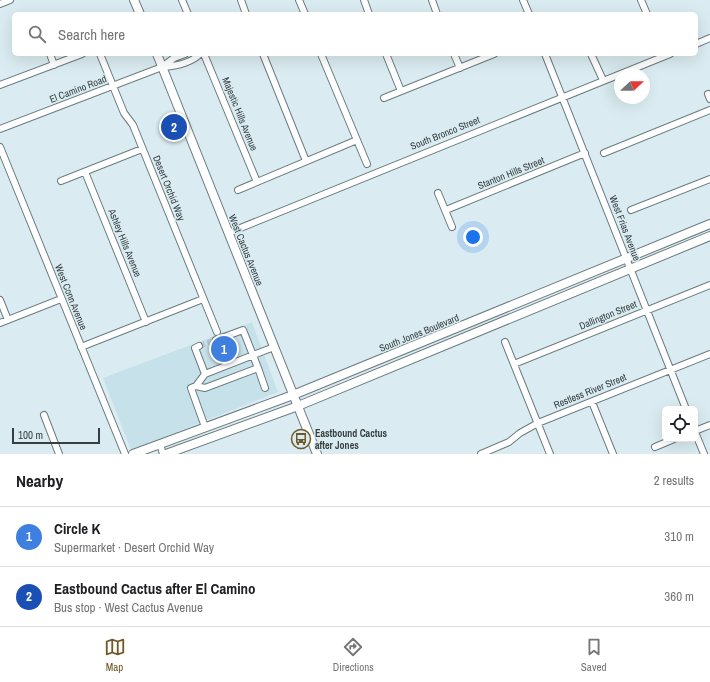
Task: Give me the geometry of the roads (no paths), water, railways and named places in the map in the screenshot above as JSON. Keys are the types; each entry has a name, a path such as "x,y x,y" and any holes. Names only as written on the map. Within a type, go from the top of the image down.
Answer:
{"main road":[{"path":"134,0 139,12"},
{"name":"West Cactus Avenue","path":"157,56 317,454"},
{"name":"South Jones Boulevard","path":"133,454 294,395 710,224"},
{"name":"South Jones Boulevard","path":"165,454 298,406 710,236"}],"street":[{"path":"0,4 10,0"},
{"path":"182,0 187,12"},
{"path":"241,0 245,12"},
{"path":"299,0 304,12"},
{"path":"364,0 368,12"},
{"path":"432,0 436,12"},
{"path":"523,0 528,12"},
{"path":"641,0 646,12"},
{"path":"698,43 710,38"},
{"path":"51,56 54,65"},
{"path":"0,85 77,56"},
{"name":"Desert Orchid Way","path":"101,56 124,113 133,125 217,332"},
{"name":"El Camino Road","path":"0,130 162,67 174,58 180,56"},
{"path":"187,56 189,61"},
{"name":"El Camino Road","path":"162,67 177,66 197,56"},
{"name":"Majestic Hills Avenue","path":"205,56 257,182"},
{"path":"264,56 306,161"},
{"path":"322,56 367,164"},
{"path":"387,56 401,91"},
{"path":"455,56 460,68"},
{"path":"384,98 489,56"},
{"name":"West Frias Avenue","path":"546,56 685,406"},
{"path":"592,56 602,80"},
{"name":"South Bronco Street","path":"228,233 663,56"},
{"path":"604,153 710,110"},
{"path":"238,190 357,140"},
{"name":"West Conn Avenue","path":"0,147 125,454"},
{"path":"61,181 142,149"},
{"name":"Stanton Hills Street","path":"446,210 585,153"},
{"name":"Ashley Hills Avenue","path":"85,172 146,322"},
{"path":"631,210 710,179"},
{"path":"438,193 452,227"},
{"name":"Dallington Street","path":"514,364 710,285"},
{"path":"0,323 61,299"},
{"path":"81,347 203,299"},
{"path":"0,300 8,320"},
{"path":"216,340 243,330 265,388"},
{"path":"505,342 550,454"},
{"path":"197,347 205,374"},
{"path":"205,428 191,388 196,386 205,374 274,347"},
{"name":"Restless River Street","path":"482,454 509,442 520,433 538,423 710,354"},
{"path":"196,386 205,388 258,368"},
{"path":"592,402 614,454"},
{"path":"44,415 59,454"},
{"path":"698,431 710,425"},
{"path":"698,439 704,454"},
{"path":"656,447 667,442"},
{"path":"160,444 165,454"}],"tunnel":[{"path":"199,346 216,340"}],"place":[{"name":"Eastbound Cactus after El Camino","path":"174,127"},
{"name":"Circle K","path":"224,349"},
{"name":"Eastbound Cactus after Jones","path":"301,439"}]}
